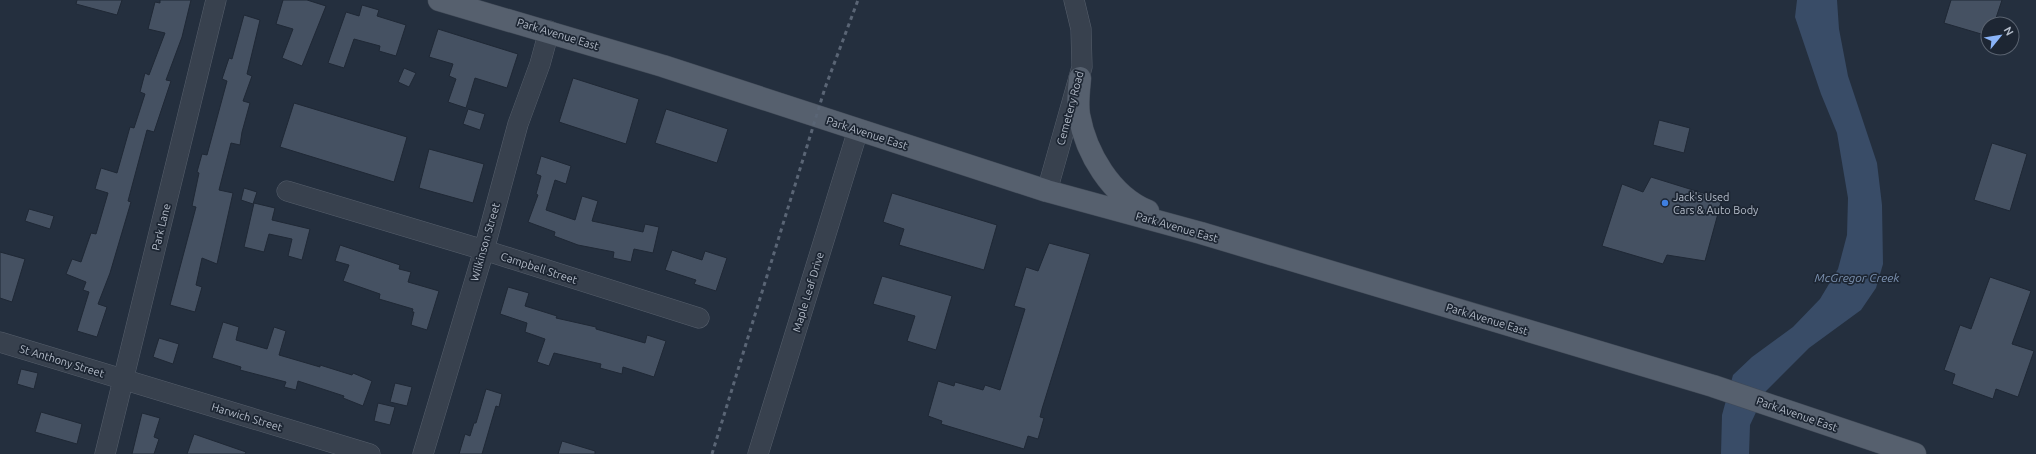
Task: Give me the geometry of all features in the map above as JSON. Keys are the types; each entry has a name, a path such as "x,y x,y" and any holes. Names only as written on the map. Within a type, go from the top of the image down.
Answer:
{"main road":[{"name":"Park Avenue East","path":"438,0 549,31 1047,191 1201,233 1713,386 1915,454"},
{"path":"1080,78 1078,114 1086,140 1107,178 1119,192 1136,206 1201,233"},
{"path":"1868,439 1902,454"}],"street":[{"name":"Park Lane","path":"105,454 216,0"},
{"name":"Cemetery Road","path":"1047,191 1082,67 1080,29 1074,0"},
{"name":"Wilkinson Street","path":"423,454 484,250 518,124 540,64 549,31"},
{"name":"Maple Leaf Drive","path":"758,454 858,130"},
{"name":"Campbell Street","path":"287,191 484,250 699,318"},
{"name":"St Anthony Street","path":"0,342 124,380"},
{"name":"Harwich Street","path":"124,380 370,454"}],"water":[{"name":"McGregor Creek","path":"1797,0 1837,0 1839,29 1848,76 1877,163 1882,205 1883,264 1876,288 1861,310 1809,348 1766,391 1750,425 1749,454 1721,454 1722,415 1733,375 1752,357 1793,327 1820,299 1838,269 1847,235 1848,198 1837,133 1821,94 1795,17"}],"building":[{"path":"77,0 122,0 117,15 76,4"},
{"path":"160,0 191,0 182,37 166,80 171,81 154,132 147,130 128,201 131,202 110,273 98,304 107,307 97,337 77,331 89,292 83,290 86,282 66,274 72,259 81,262 91,233 96,234 108,193 95,189 101,168 117,173 130,127 134,128 145,94 140,92 145,73 149,75 165,33 148,29 155,2 160,3"},
{"path":"283,0 307,0 326,6 302,66 282,58 293,29 276,24"},
{"path":"1951,0 2002,0 1997,16 1980,16 1980,34 1944,23"},
{"path":"362,5 379,10 377,16 406,25 396,56 379,51 380,46 354,39 344,68 328,63 346,12 359,16"},
{"path":"244,15 260,20 247,74 252,76 243,101 250,103 240,145 231,143 219,190 233,193 217,264 202,258 196,285 202,287 195,312 170,305 196,207 192,206 199,173 197,172 202,154 207,155 227,81 222,79 229,58 232,59"},
{"path":"438,29 518,54 507,88 475,78 466,108 448,102 456,79 449,76 453,64 429,57"},
{"path":"404,68 416,73 409,87 398,82"},
{"path":"573,78 639,99 626,144 559,122"},
{"path":"294,103 407,137 394,182 280,147"},
{"path":"468,109 485,114 480,130 463,124"},
{"path":"666,109 728,129 717,163 655,143"},
{"path":"1659,120 1690,128 1684,153 1653,145"},
{"path":"1992,143 2027,154 2010,211 1974,200"},
{"path":"429,149 484,164 473,203 419,188"},
{"path":"541,156 571,166 566,184 555,180 546,210 575,220 582,196 598,201 592,221 643,232 645,224 659,227 653,253 634,249 631,262 613,258 614,252 578,245 554,236 555,232 528,222 538,195 536,194 541,176 536,174"},
{"path":"1651,177 1722,199 1705,261 1667,255 1663,264 1602,246 1622,184 1643,192"},
{"path":"244,188 257,192 253,204 241,200"},
{"path":"892,193 997,225 984,270 899,245 904,229 883,222"},
{"path":"254,203 275,208 272,220 310,229 302,260 288,256 292,239 269,234 264,252 244,247"},
{"path":"29,209 54,216 50,229 25,221"},
{"path":"1049,243 1090,254 1042,409 1040,417 1044,418 1038,439 1028,436 1024,449 941,424 942,421 928,416 938,381 954,386 955,382 983,390 985,385 1000,390 1025,309 1014,306 1026,267 1038,271"},
{"path":"340,245 400,265 399,269 411,272 408,282 439,291 427,330 411,325 414,312 412,312 413,309 379,299 380,294 343,281 349,265 335,261"},
{"path":"672,250 702,260 705,251 727,258 716,291 694,284 696,280 665,270"},
{"path":"0,252 25,259 12,302 0,298"},
{"path":"882,276 952,296 936,350 907,341 915,316 873,304"},
{"path":"1990,277 2031,291 2012,344 2034,351 2018,397 1996,389 1993,399 1952,384 1955,374 1944,370 1960,325 1971,329"},
{"path":"508,287 529,293 525,306 557,316 556,318 596,327 596,329 645,343 647,335 666,341 654,377 623,367 622,374 600,368 601,364 554,353 549,366 537,362 545,339 525,332 527,323 500,314"},
{"path":"223,322 239,327 236,340 267,349 274,327 286,331 279,355 352,375 353,373 372,381 363,406 343,398 344,396 298,381 296,390 284,387 286,382 240,370 241,367 212,358"},
{"path":"159,338 179,344 173,364 153,357"},
{"path":"21,369 38,373 34,389 17,384"},
{"path":"395,383 412,387 407,406 390,402"},
{"path":"486,389 502,394 499,407 496,406 482,454 459,454 465,434 470,436 474,423 476,423"},
{"path":"378,403 395,407 390,425 374,421"},
{"path":"41,412 82,424 77,444 35,432"},
{"path":"142,413 160,418 154,437 159,439 154,454 132,454"},
{"path":"194,434 246,452 245,454 187,454"},
{"path":"562,441 595,451 595,454 558,454"}],"railway":[{"path":"712,454 825,88 858,0"}],"place":[{"name":"Jack's Used Cars & Auto Body","path":"1665,203"}]}
